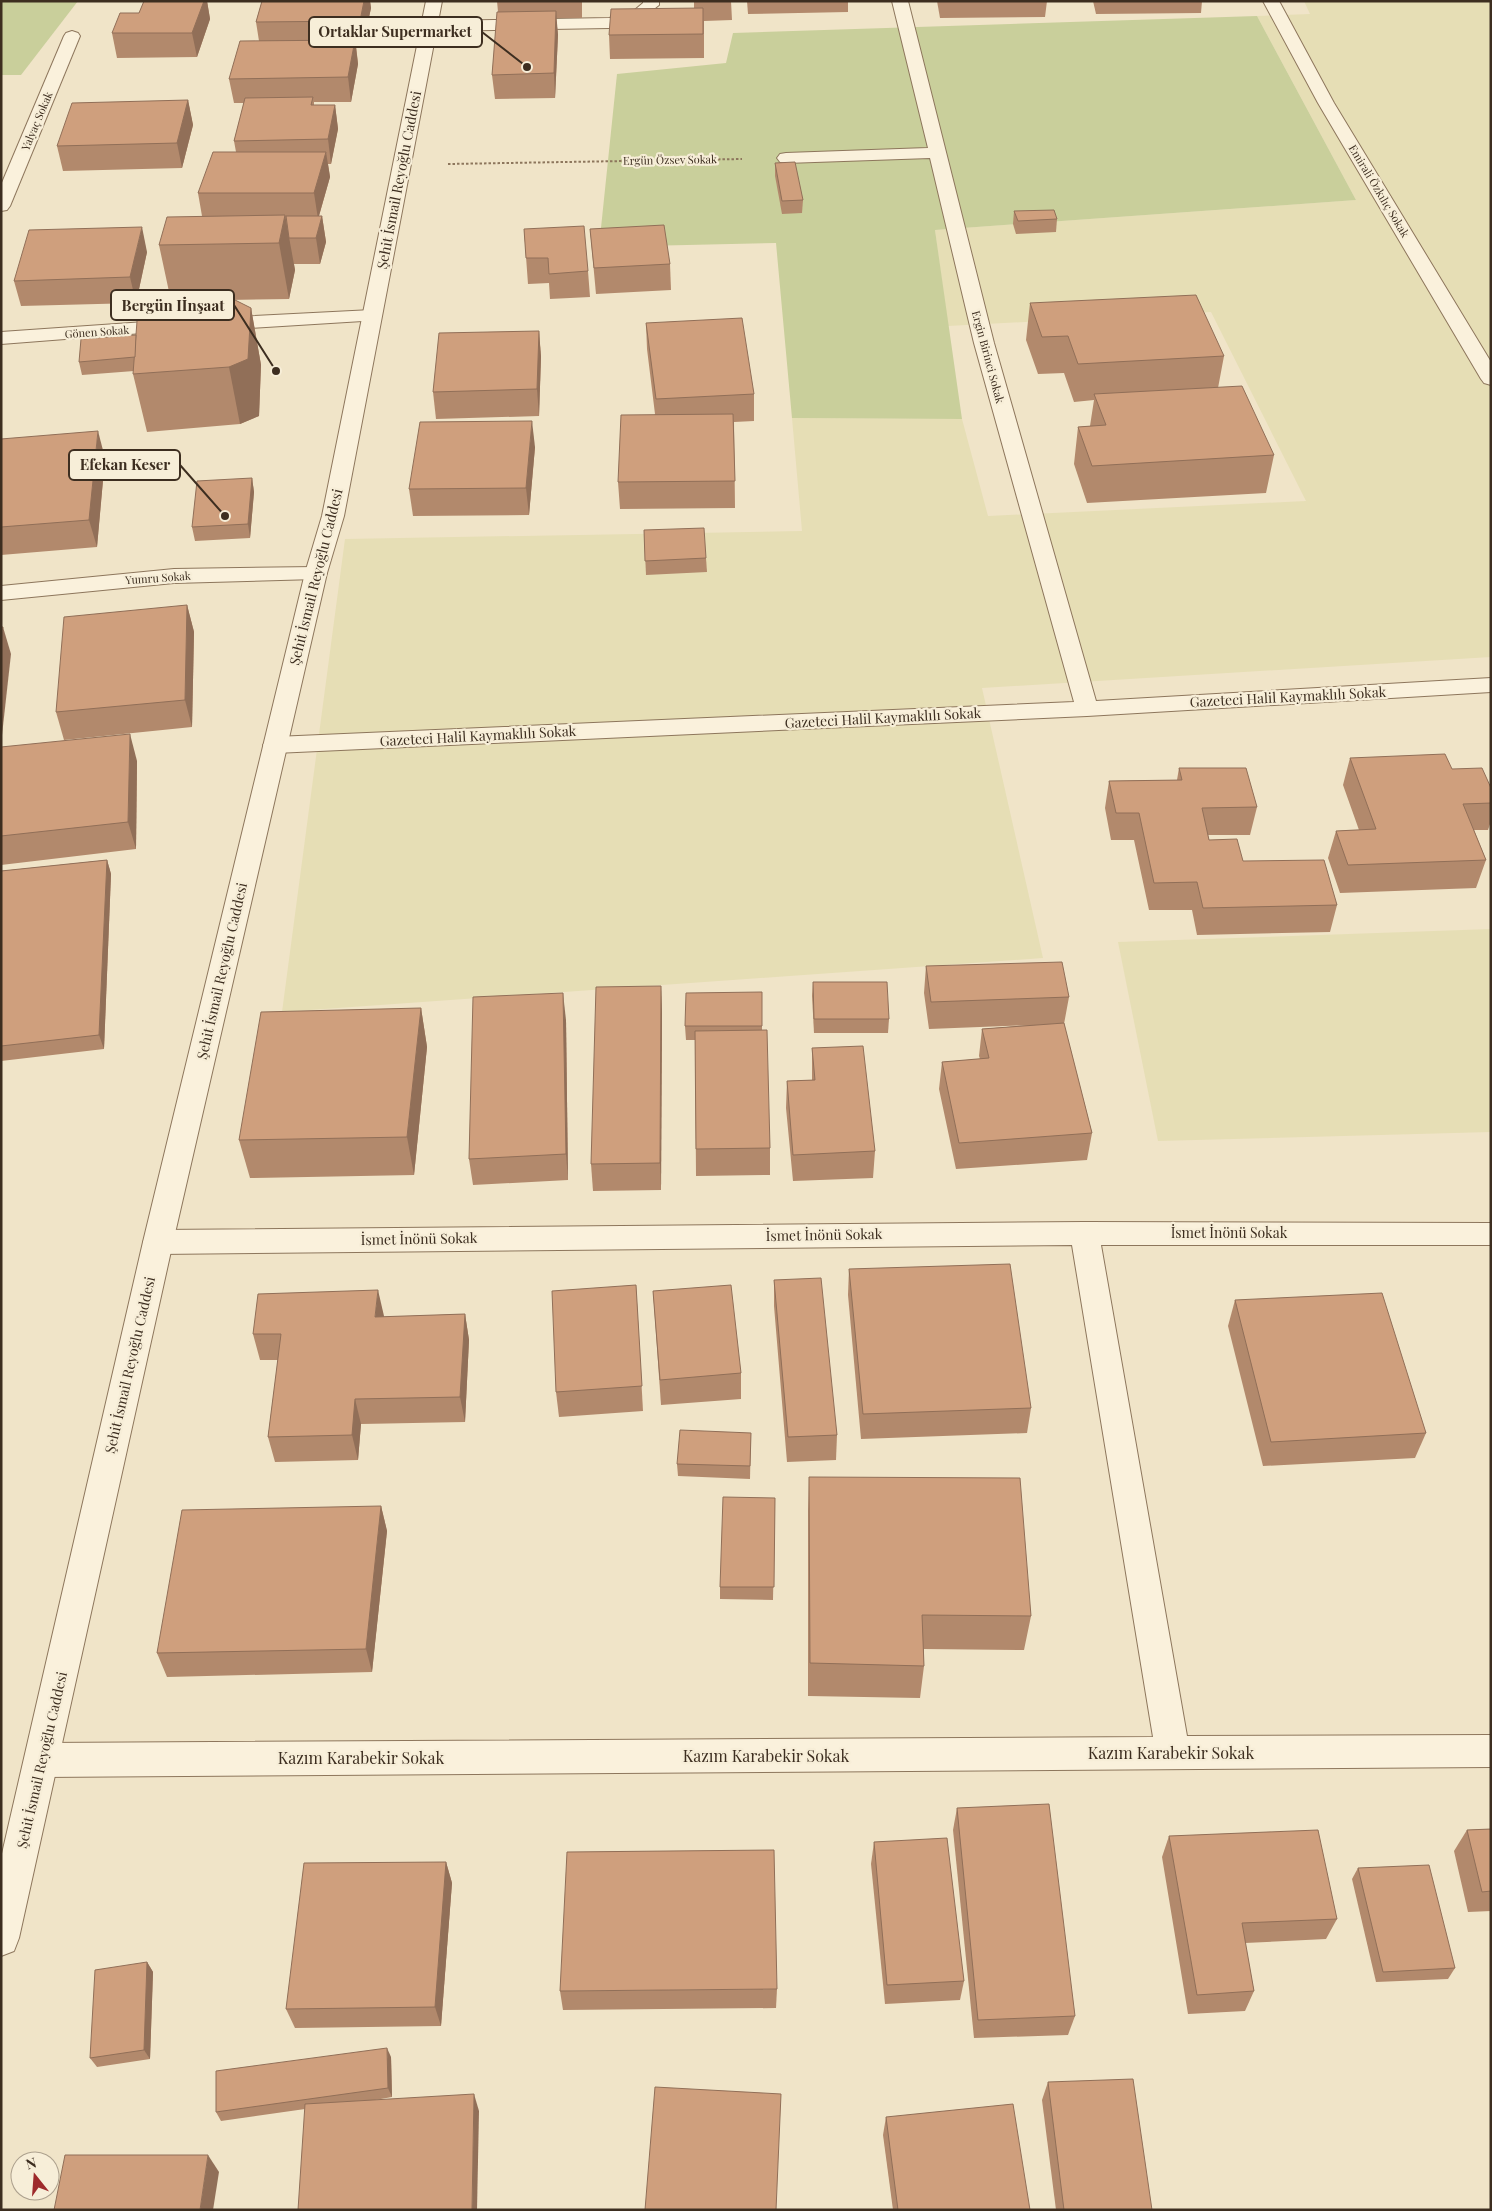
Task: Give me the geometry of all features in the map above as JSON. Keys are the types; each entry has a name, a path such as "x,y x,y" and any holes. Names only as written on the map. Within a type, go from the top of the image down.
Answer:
{"street":[{"name":"Şehit İsmail Reyoğlu Caddesi","path":"1,1938 158,1242 316,573 333,516 434,1"},
{"path":"429,26 609,23 635,17 651,5 651,1"},
{"name":"Ergin Birinci Sokak","path":"900,1 984,343 1087,709"},
{"name":"Emirali Özkılıç Sokak","path":"1271,1 1326,103 1491,379"},
{"name":"Yalyaç Sokak","path":"1,206 72,36"},
{"path":"786,158 937,153"},
{"name":"Gönen Sokak","path":"1,338 372,316"},
{"name":"Yumru Sokak","path":"1,593 174,576 316,573"},
{"name":"Gazeteci Halil Kaymaklılı Sokak","path":"275,745 1087,709 1491,685"},
{"path":"1085,1233 1173,1753"},
{"name":"İsmet İnönü Sokak","path":"158,1242 1085,1233 1491,1234"},
{"name":"Kazım Karabekir Sokak","path":"42,1760 1491,1751"}],"path":[{"name":"Ergün Özsev Sokak","path":"402,165 786,158"}],"shaded area":[{"path":"1304,1 1491,1 1491,657 982,688 1043,958 282,1012 345,539 802,531 792,418 962,419 988,516 1306,501 1211,312 948,326 935,230 1356,200 1257,16 1310,14"},
{"path":"1491,929 1491,1132 1158,1141 1118,942"}],"green space":[{"path":"1,1 78,1 21,75 1,75"},
{"path":"1257,16 1356,200 935,230 962,419 792,418 776,243 599,247 617,74 726,63 733,33"}],"building":[{"path":"144,1 204,1 192,33 112,33 120,13 139,13"},
{"path":"262,1 364,1 360,21 256,22"},
{"path":"703,8 703,34 609,35 611,9"},
{"path":"556,11 554,73 492,75 497,12"},
{"path":"355,40 348,77 229,79 240,41"},
{"path":"313,97 311,105 335,105 328,139 234,141 245,98"},
{"path":"188,100 177,143 57,146 72,103"},
{"path":"213,152 326,152 314,193 198,193"},
{"path":"795,162 803,200 782,201 775,163"},
{"path":"1054,210 1057,219 1018,221 1014,211"},
{"path":"285,215 279,243 159,245 167,217"},
{"path":"286,216 322,216 316,238 289,238"},
{"path":"664,225 670,264 594,268 590,229"},
{"path":"584,226 588,271 549,274 548,258 526,258 524,229"},
{"path":"142,227 130,277 14,281 29,230"},
{"path":"1196,295 1224,356 1078,364 1068,336 1042,337 1030,303"},
{"path":"235,300 251,308 248,359 229,367 133,374 138,308"},
{"path":"742,318 754,394 656,399 646,323"},
{"path":"539,331 537,389 433,392 439,333"},
{"path":"136,335 135,357 79,362 81,339"},
{"path":"1242,386 1274,455 1092,466 1078,427 1106,425 1094,394"},
{"path":"733,414 735,481 618,482 621,415"},
{"path":"532,421 526,488 409,489 420,422"},
{"path":"98,431 89,520 1,527 1,439"},
{"path":"252,478 248,524 192,527 197,481"},
{"path":"704,528 706,558 645,561 644,530"},
{"path":"187,605 185,700 56,712 64,617"},
{"path":"130,734 128,822 1,836 1,747"},
{"path":"1445,754 1452,769 1482,768 1491,788 1491,803 1463,804 1486,860 1348,865 1336,831 1376,829 1350,758"},
{"path":"1179,768 1246,768 1257,807 1202,808 1209,840 1237,839 1243,861 1324,860 1337,905 1203,908 1197,882 1154,883 1139,813 1116,813 1109,781 1182,780"},
{"path":"107,860 99,1035 1,1046 1,871"},
{"path":"1062,962 1069,997 931,1002 926,966"},
{"path":"813,982 887,982 889,1019 814,1019"},
{"path":"661,986 660,1163 591,1164 596,987"},
{"path":"762,992 762,1026 685,1026 686,993"},
{"path":"563,993 566,1154 469,1159 473,997"},
{"path":"421,1008 407,1137 239,1140 261,1012"},
{"path":"1064,1023 1092,1133 959,1143 942,1062 989,1058 982,1029"},
{"path":"767,1030 770,1148 696,1149 695,1031"},
{"path":"863,1046 875,1151 793,1155 787,1081 815,1080 812,1048"},
{"path":"1010,1264 1031,1408 863,1414 849,1269"},
{"path":"821,1278 837,1435 788,1437 774,1280"},
{"path":"636,1285 642,1386 556,1392 552,1291"},
{"path":"731,1285 741,1373 660,1380 653,1291"},
{"path":"378,1290 375,1317 465,1314 460,1397 355,1399 352,1435 268,1437 281,1334 253,1334 258,1294"},
{"path":"1382,1293 1426,1433 1271,1442 1235,1300"},
{"path":"680,1430 751,1433 750,1466 677,1464"},
{"path":"809,1477 1020,1478 1031,1616 922,1615 924,1666 810,1663"},
{"path":"723,1497 775,1498 774,1587 720,1587"},
{"path":"381,1506 366,1649 157,1653 182,1510"},
{"path":"1049,1804 1075,2016 978,2020 957,1808"},
{"path":"1491,1829 1491,1891 1482,1892 1467,1830"},
{"path":"1318,1830 1337,1919 1242,1923 1254,1991 1197,1995 1169,1836"},
{"path":"947,1838 964,1981 887,1985 874,1842"},
{"path":"774,1850 777,1989 560,1991 567,1852"},
{"path":"446,1862 435,2007 286,2009 304,1863"},
{"path":"1429,1865 1455,1968 1383,1972 1358,1868"},
{"path":"147,1962 144,2050 90,2058 95,1970"},
{"path":"387,2048 388,2088 216,2112 216,2071"},
{"path":"1133,2079 1152,2210 1064,2210 1048,2082"},
{"path":"655,2087 781,2094 776,2210 645,2210"},
{"path":"474,2094 472,2210 298,2210 305,2104"},
{"path":"1013,2104 1030,2210 898,2210 886,2117"},
{"path":"65,2155 208,2155 200,2210 54,2210 56,2201 60,2201 60,2180"}],"place":[{"name":"Ortaklar Supermarket","path":"527,67"},
{"name":"Bergün Iİnşaat","path":"276,371"},
{"name":"Efekan Keser","path":"225,516"}]}
